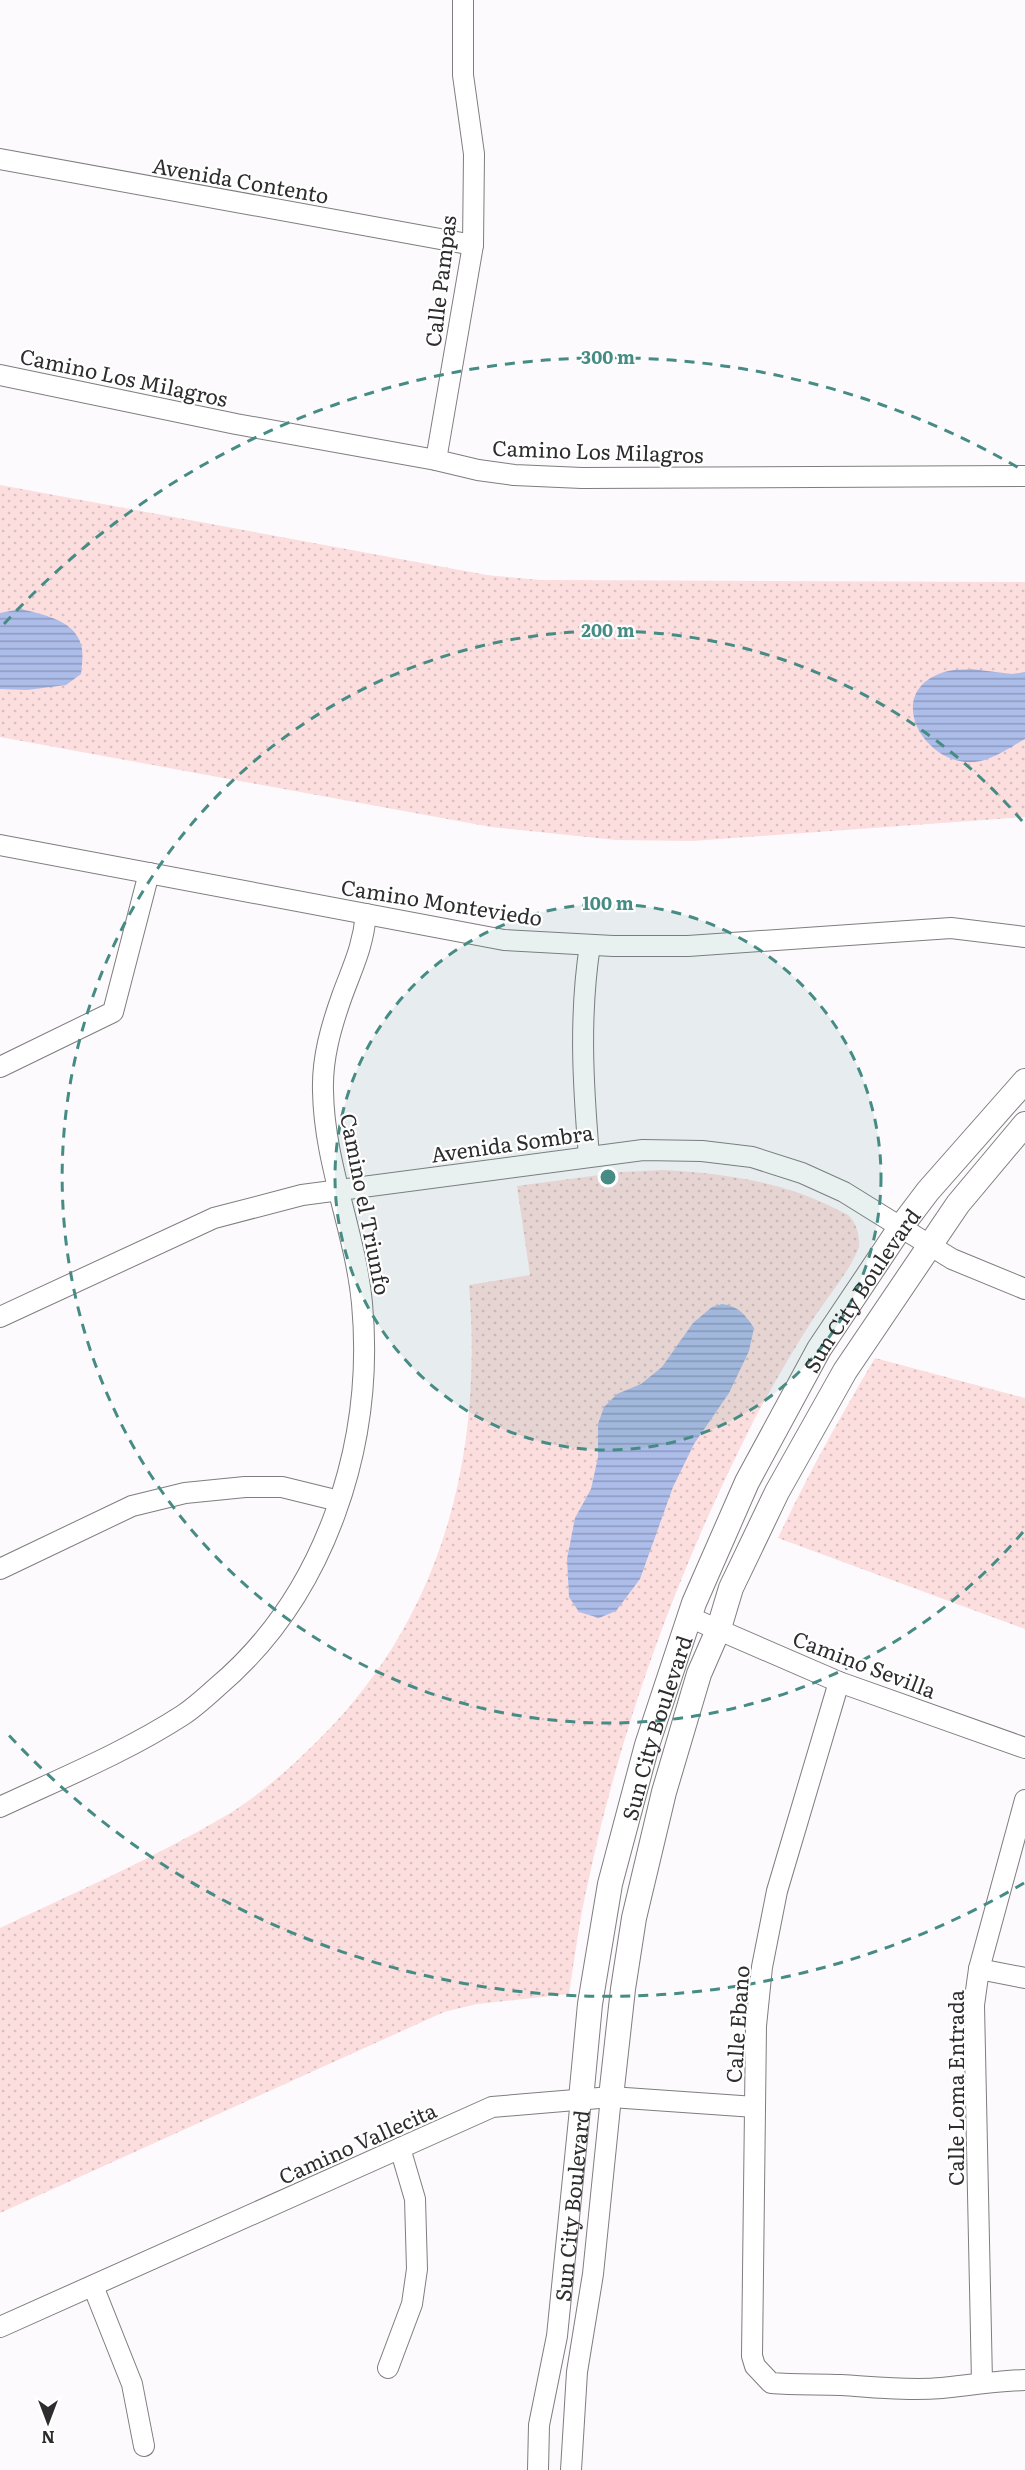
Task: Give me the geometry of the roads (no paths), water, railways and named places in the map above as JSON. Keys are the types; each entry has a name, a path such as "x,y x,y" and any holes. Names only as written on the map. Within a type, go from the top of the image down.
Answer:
{"street":[{"name":"Calle Pampas","path":"436,460 473,245 474,154 463,75 463,0"},
{"name":"Avenida Contento","path":"0,159 473,245"},
{"name":"Camino Los Milagros","path":"0,375 236,424 514,475 582,478 1025,476"},
{"name":"Camino Monteviedo","path":"0,845 504,940 590,945 688,945 951,928 1025,936"},
{"path":"0,1067 112,1011 149,873"},
{"name":"Camino el Triunfo","path":"0,1807 129,1746 186,1714 236,1671 277,1625 309,1573 329,1532 350,1467 364,1346 362,1302 355,1256 338,1190 326,1124 324,1064 339,1005 364,939 366,914"},
{"path":"589,1156 582,1071 583,989 590,945"},
{"name":"Sun City Boulevard","path":"538,2470 539,2425 557,2336 590,2004 610,1884 647,1745 689,1617 747,1482 819,1349 900,1228 928,1191 1025,1081"},
{"name":"Sun City Boulevard","path":"571,2470 577,2372 593,2274 623,1989 634,1918 664,1792 699,1674 719,1628 731,1588 777,1492 845,1371 958,1204 1025,1125"},
{"name":"Avenida Sombra","path":"0,1317 214,1218 302,1195 643,1150 702,1151 752,1157 802,1173 844,1192 929,1247 952,1259 1025,1288"},
{"path":"0,1569 132,1506 185,1493 245,1487 282,1487 339,1501"},
{"name":"Camino Sevilla","path":"689,1617 719,1628 839,1682 1025,1748"},
{"name":"Calle Ebano","path":"839,1682 777,1891 762,1967 756,2026 752,2356 756,2366 771,2383 899,2389 942,2388 981,2382"},
{"name":"Calle Loma Entrada","path":"981,2382 974,2005 980,1969 1025,1800"},
{"path":"980,1969 1025,1978"},
{"name":"Camino Vallecita","path":"0,2327 492,2107 611,2097 755,2107"},
{"path":"388,2368 412,2304 417,2269 415,2199 400,2148"},
{"path":"93,2286 132,2384 144,2446"},
{"path":"981,2382 1025,2380"}],"water":[{"path":"21,609 59,621 74,632 82,649 81,674 66,685 27,690 0,689 0,613"},
{"path":"971,669 1012,674 1025,672 1025,739 995,756 975,762 956,760 939,752 925,739 916,724 913,708 916,693 928,680 948,671"},
{"path":"722,1304 741,1312 754,1328 749,1351 729,1393 694,1444 673,1487 640,1579 616,1611 599,1618 579,1612 569,1597 567,1559 575,1518 591,1489 598,1457 598,1424 604,1407 617,1394 641,1384 662,1367 693,1323 712,1307"}]}
